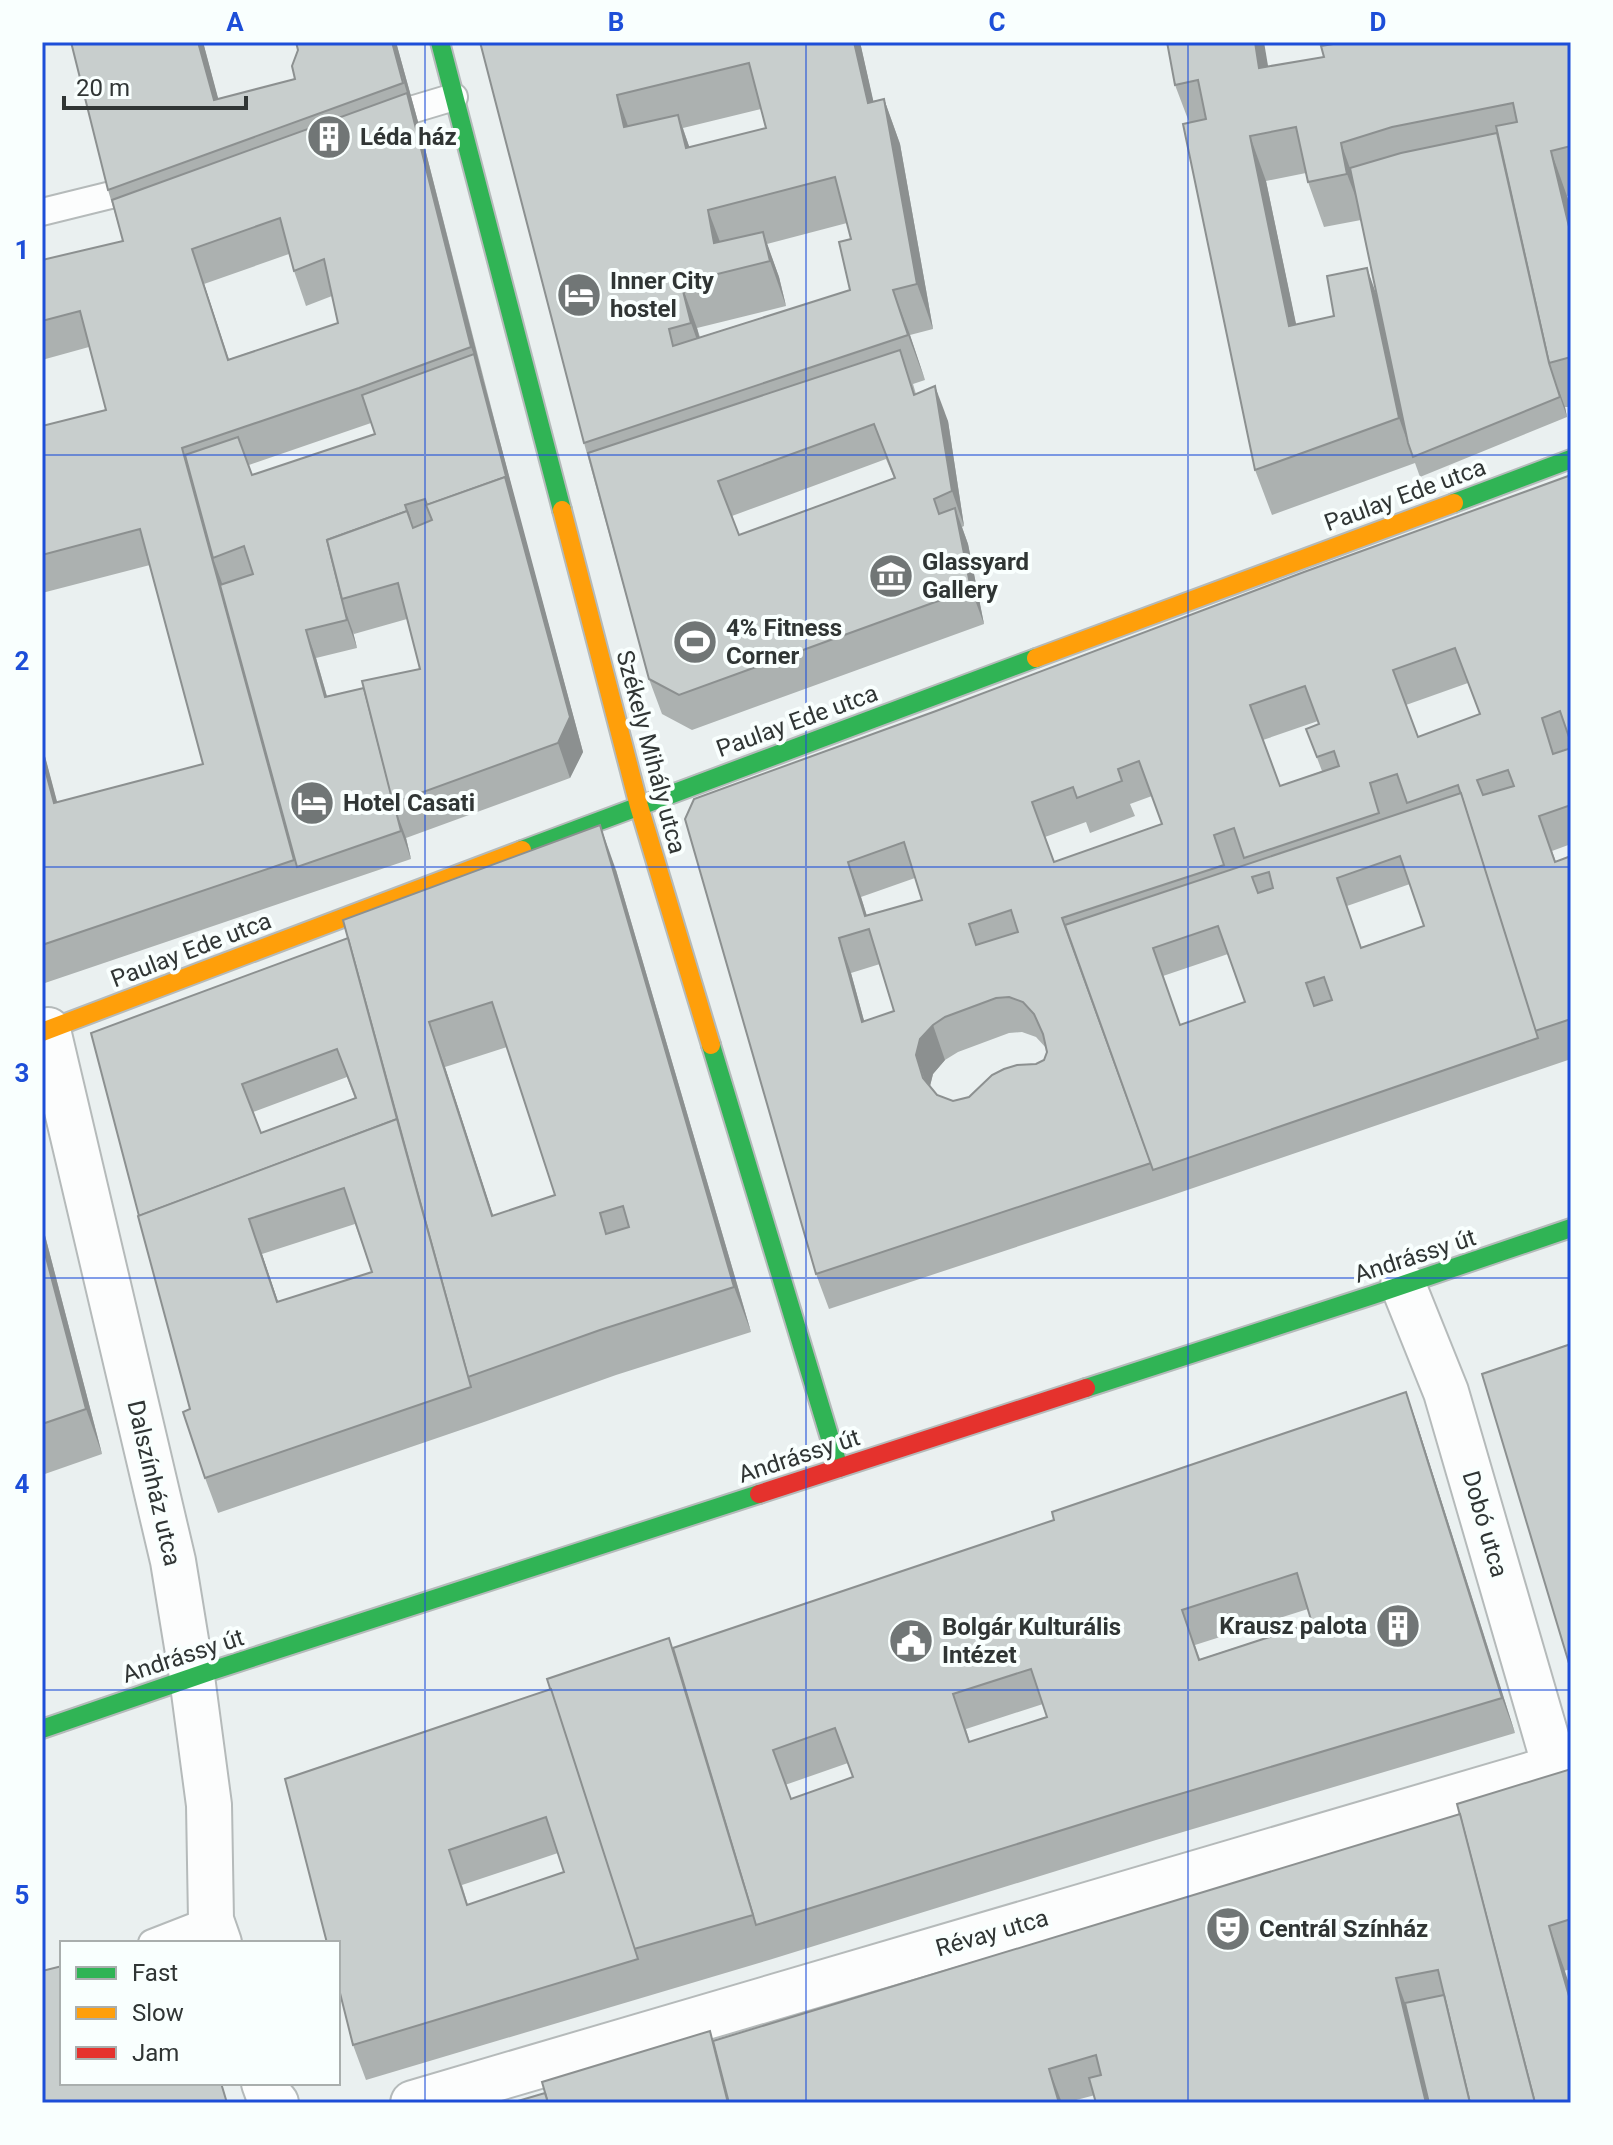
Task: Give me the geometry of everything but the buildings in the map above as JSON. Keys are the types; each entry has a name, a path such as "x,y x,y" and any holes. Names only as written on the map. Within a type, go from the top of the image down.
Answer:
{"street":[{"name":"Székely Mihály utca","path":"440,42 639,806 839,1468"},
{"name":"Paulay Ede utca","path":"45,1031 1571,459"},
{"name":"Dalszínház utca","path":"45,1031 173,1561 209,1805 215,1931"},
{"name":"Andrássy út","path":"42,1729 192,1677 1571,1228"},
{"name":"Dobó utca","path":"1403,1285 1446,1392 1563,1765"},
{"name":"Révay utca","path":"413,2103 1563,1765"},
{"path":"265,2085 276,2103"}],"lane":[{"path":"414,109 454,97"},
{"path":"42,212 115,194"},
{"path":"162,1941 215,1931"}],"traffic: fast":[{"path":"440,42 562,510"},
{"path":"1454,503 1571,459"},
{"path":"522,850 1036,658"},
{"path":"711,1045 839,1468"},
{"path":"1086,1388 1571,1228"},
{"path":"42,1729 211,1671 759,1494"}],"traffic: slow":[{"path":"1036,658 1454,503"},
{"path":"562,510 639,806 711,1045"},
{"path":"42,1032 522,850"}],"traffic: jam":[{"path":"759,1494 1086,1388"}],"place":[{"name":"Léda ház","path":"329,137"},
{"name":"Inner City hostel","path":"579,295"},
{"name":"Glassyard Gallery","path":"891,576"},
{"name":"4% Fitness Corner","path":"695,642"},
{"name":"Hotel Casati","path":"312,803"},
{"name":"Krausz palota","path":"1398,1626"},
{"name":"Bolgár Kulturális Intézet","path":"911,1641"},
{"name":"Centrál Színház","path":"1228,1929"}]}
